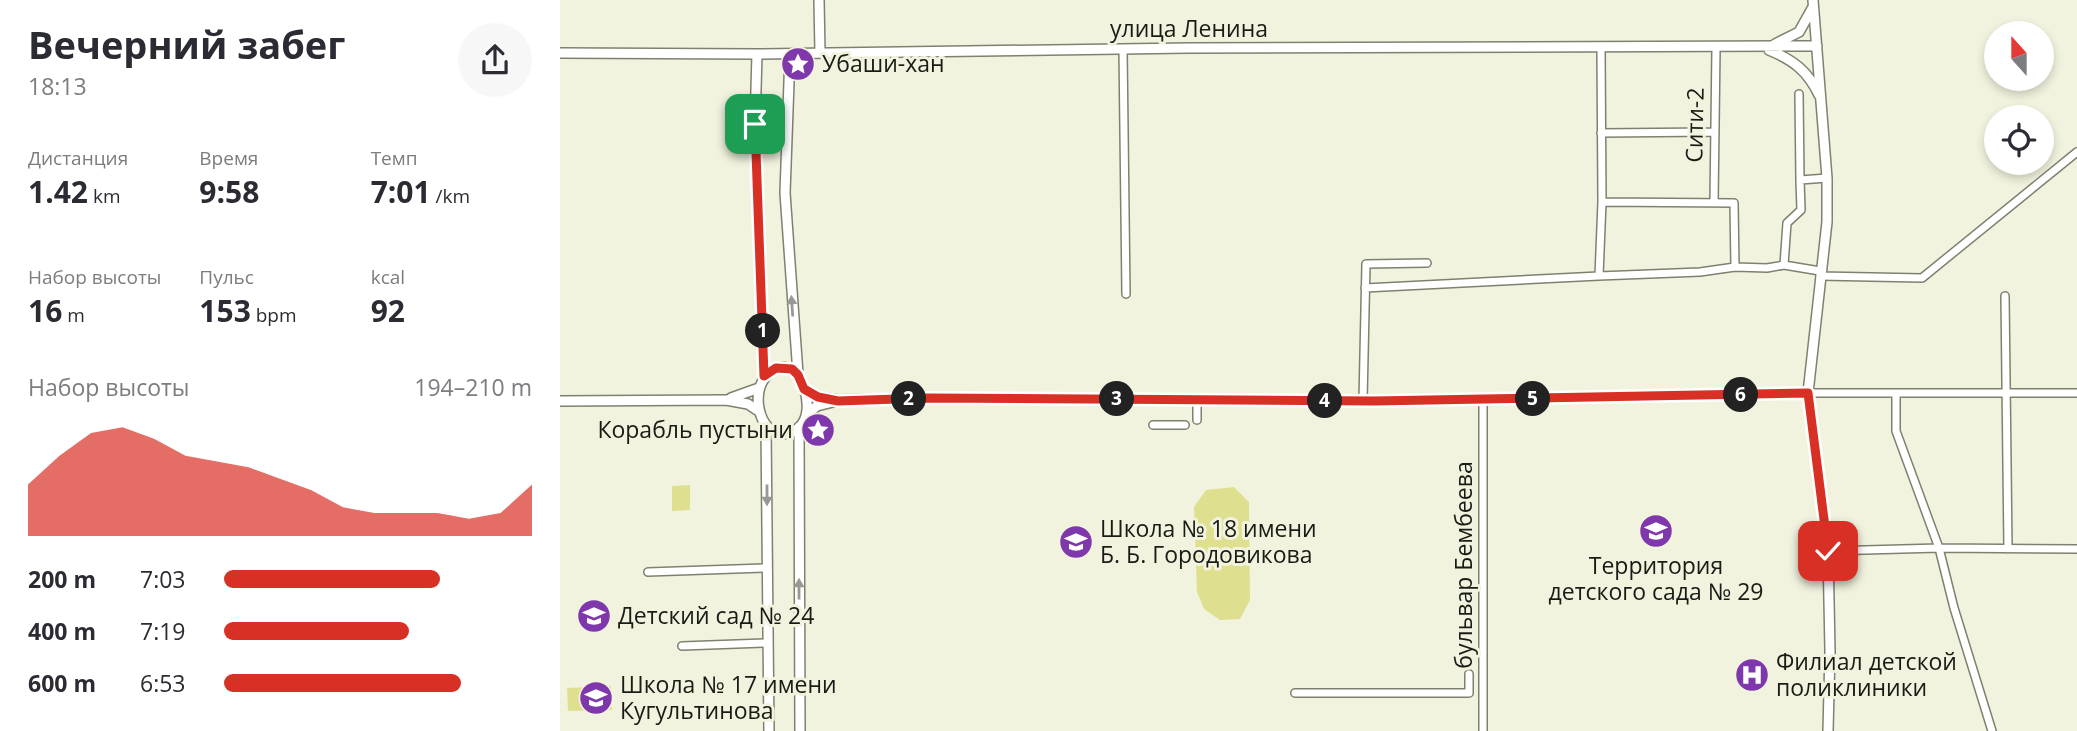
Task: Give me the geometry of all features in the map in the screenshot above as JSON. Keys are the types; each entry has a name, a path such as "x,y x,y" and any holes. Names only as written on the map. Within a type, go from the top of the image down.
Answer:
{"main road":[{"path":"820,0 820,53"},
{"path":"1814,3 1827,178 1827,222 1808,393 1828,551 1828,731"},
{"path":"1764,48 1799,32 1814,3"},
{"name":"улица Ленина","path":"560,53 790,54 1123,49 1817,46"},
{"path":"1764,48 1809,75 1821,100"},
{"path":"757,54 755,124 764,376 759,388 760,412 766,427 778,433 786,434 800,427"},
{"path":"790,54 785,193 797,374"},
{"path":"764,376 776,368 792,369 804,389 807,414"},
{"path":"726,400 759,388"},
{"path":"804,389 818,397 838,401"},
{"path":"800,731 800,427 807,414 817,406 838,401 927,398 1363,401 1808,393"},
{"path":"560,401 726,400 748,404 760,412"},
{"path":"766,427 769,731"}],"street":[{"path":"1599,276 1602,202 1601,48"},
{"name":"Сити-2","path":"1714,202 1716,48"},
{"path":"1123,49 1126,294"},
{"path":"1784,265 1787,223 1801,210 1799,94"},
{"path":"1601,132 1713,132"},
{"path":"1365,288 1700,272 1784,265 1820,273 1922,278 2077,152"},
{"path":"1800,180 1827,178"},
{"path":"1602,202 1734,202 1735,267"},
{"path":"1363,401 1366,264 1427,263"},
{"path":"2005,296 2008,549"},
{"path":"1808,393 2077,393"},
{"path":"1896,394 1896,431 1939,548 1954,608 1992,731"},
{"name":"бульвар Бембеева","path":"1483,399 1483,731"},
{"path":"1197,400 1197,421"},
{"path":"1153,425 1185,425"},
{"path":"1828,551 1939,548 2077,549"},
{"path":"648,572 767,568"},
{"path":"682,646 768,643"},
{"name":"бульвар Бембеева","path":"1295,693 1469,693 1469,674"}],"green space":[{"path":"690,485 690,510 672,511 672,486"},
{"path":"1234,487 1249,502 1250,600 1240,619 1220,620 1204,609 1197,592 1194,507 1206,490"},
{"path":"611,686 612,710 568,711 567,688"}],"place":[{"name":"Убаши-хан","path":"798,64"},
{"name":"Корабль пустыни","path":"818,430"},
{"name":"Территория детского сада № 29","path":"1656,531"},
{"name":"Школа № 18 имени Б. Б. Городовикова","path":"1076,542"},
{"name":"Детский сад № 24","path":"594,616"},
{"name":"Филиал детской поликлиники","path":"1752,675"},
{"name":"Школа № 17 имени Кугультинова","path":"596,698"}],"route":[{"path":"755,124 764,376 776,368 792,369 804,389 818,397 838,401 927,398 1374,401 1808,393 1828,551"}]}
